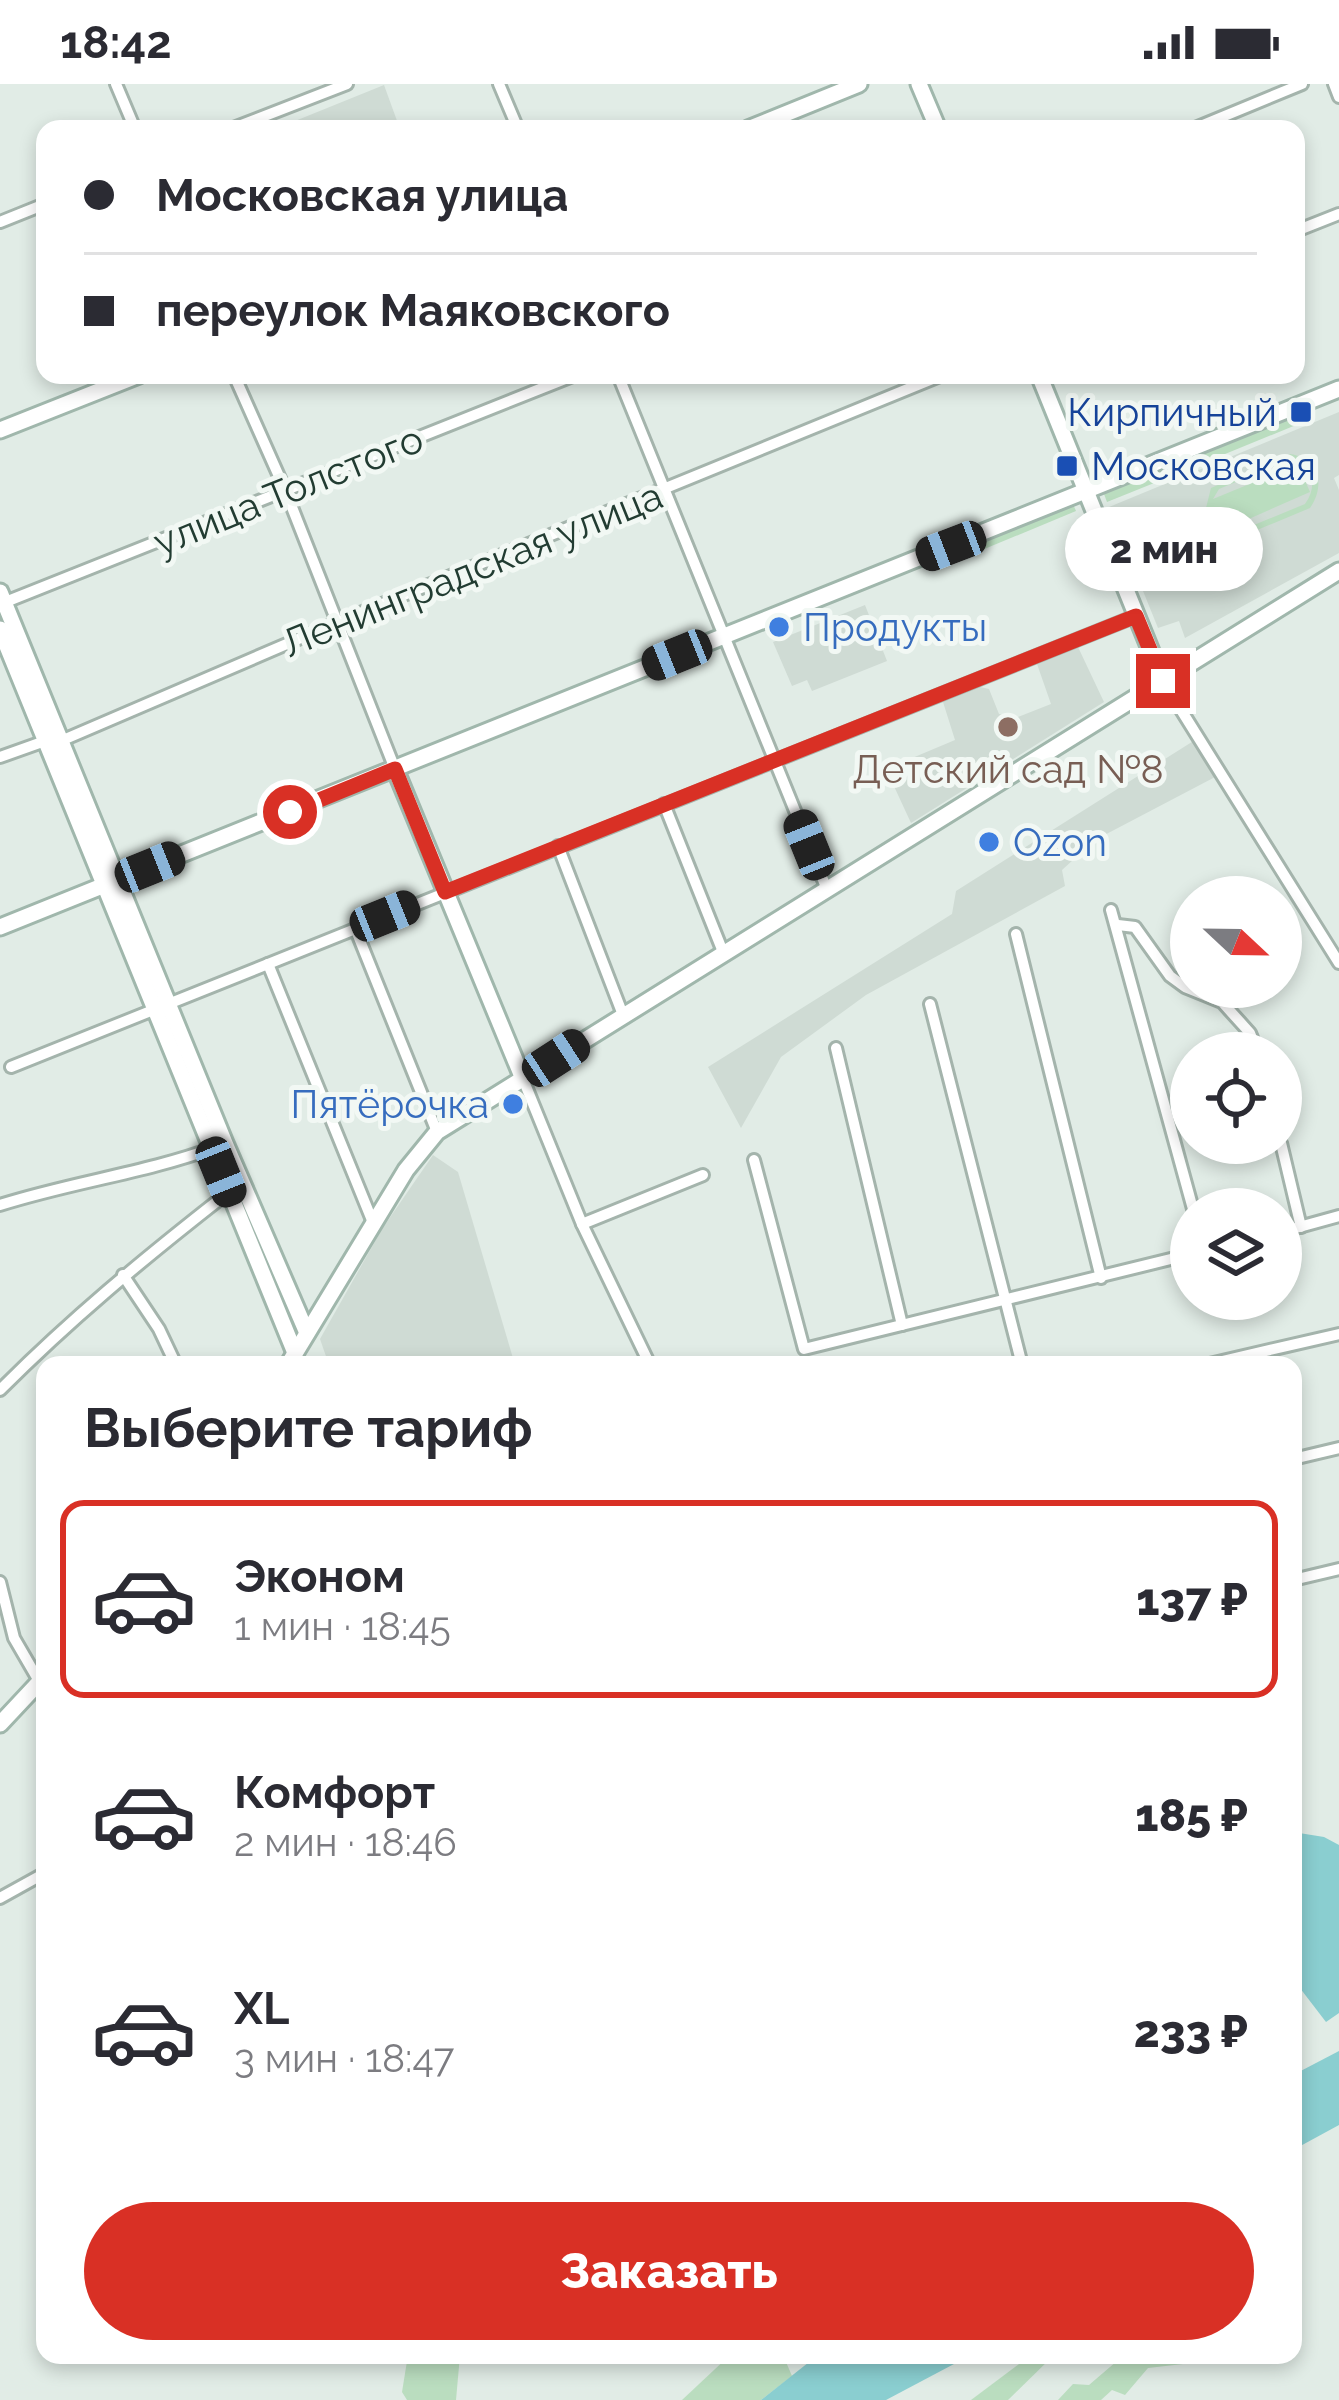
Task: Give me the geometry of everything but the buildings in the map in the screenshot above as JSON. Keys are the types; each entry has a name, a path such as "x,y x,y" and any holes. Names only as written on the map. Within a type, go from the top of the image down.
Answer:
{"street":[{"path":"116,84 131,120"},
{"path":"254,120 347,84"},
{"path":"499,84 514,120"},
{"path":"770,120 859,84"},
{"path":"920,84 934,120"},
{"path":"1215,120 1302,84"},
{"path":"1334,84 1339,97"},
{"path":"0,222 36,208"},
{"path":"1305,227 1339,214"},
{"path":"0,430 116,384"},
{"path":"238,384 286,491 582,1223 646,1356"},
{"name":"улица Толстого","path":"2,600 553,384"},
{"path":"622,384 826,887"},
{"name":"Ленинградская улица","path":"0,758 45,741 63,740 921,384"},
{"path":"1043,384 1163,681 1339,963"},
{"path":"0,927 1339,389"},
{"path":"297,1356 406,1170 437,1132 1339,571"},
{"path":"2,600 63,740 111,884"},
{"path":"11,1067 1136,616"},
{"path":"0,629 238,1192 308,1334"},
{"path":"664,804 723,952"},
{"path":"558,846 623,1015"},
{"path":"1111,910 1187,1188"},
{"path":"1118,925 1136,927 1170,976 1222,1002 1249,1032"},
{"path":"355,928 437,1132"},
{"path":"1016,934 1101,1278"},
{"path":"268,964 374,1225"},
{"path":"930,1004 1020,1356"},
{"path":"836,1048 902,1325"},
{"path":"0,1205 52,1189 154,1169 219,1146"},
{"path":"754,1160 804,1349 1170,1260"},
{"path":"582,1223 703,1175"},
{"path":"0,1390 123,1275 220,1198 238,1192"},
{"path":"238,1192 292,1356"},
{"path":"1302,1227 1339,1216"},
{"path":"123,1275 172,1356"},
{"path":"1244,1356 1339,1334"},
{"path":"1302,1457 1339,1448"},
{"path":"1302,1578 1339,1570"},
{"path":"0,1582 14,1638 36,1669"},
{"path":"0,1724 36,1685"},
{"path":"0,1898 36,1878"}],"shaded area":[{"path":"384,85 397,120 297,120"},
{"path":"1339,412 1339,475 1334,478 1339,490 1339,553 1185,638 1179,621 1158,628 1109,507"},
{"path":"865,605 887,661 812,691 807,680 792,686 773,642"},
{"name":"Детский сад №8","path":"1078,647 1104,702 911,823 886,769 955,740 943,702 980,687 989,689 999,714 1018,717 1051,704 1037,664"},
{"path":"1195,740 1217,776 1095,840 1062,870 1065,886 866,995 781,1057 741,1128 708,1067 952,914 956,891"},
{"path":"433,1155 458,1172 512,1356 326,1356 320,1339 382,1229"}],"green space":[{"path":"1286,420 1296,425 1186,470 1182,462"},
{"path":"1290,454 1308,461 1318,482 1310,508 1238,538 1214,527 1206,508 1211,488","holes":["1289,460 1297,462 1311,476 1312,483 1309,497 1305,504 1237,532 1226,529 1310,492 1298,464 1213,499 1219,489"]},
{"path":"1176,464 1179,473 1107,502 1104,494"},
{"path":"1073,504 1076,511 941,567 941,559"},
{"path":"407,2364 459,2364 456,2400 407,2400 402,2392"},
{"path":"720,2364 787,2364 792,2376 761,2400 682,2400"},
{"path":"1019,2364 1045,2364 1008,2400 971,2400"},
{"path":"1114,2364 1183,2364 1148,2368 1125,2395 1112,2390 1101,2400 1058,2400 1073,2384 1089,2385"}],"water":[{"path":"1302,1833 1339,1845 1339,2013 1326,2022 1302,1991"},
{"path":"1339,2051 1339,2125 1302,2145 1302,2070"},
{"path":"807,2364 954,2364 886,2400 761,2400"}],"place":[{"name":"Кирпичный","path":"1301,412"},
{"name":"Московская","path":"1067,466"},
{"name":"Продукты","path":"779,627"},
{"name":"Детский сад №8","path":"1008,727"},
{"name":"Ozon","path":"989,842"},
{"name":"Пятёрочка","path":"513,1104"}],"route":[{"path":"290,812 395,769 445,892 1136,616 1163,681"}]}
